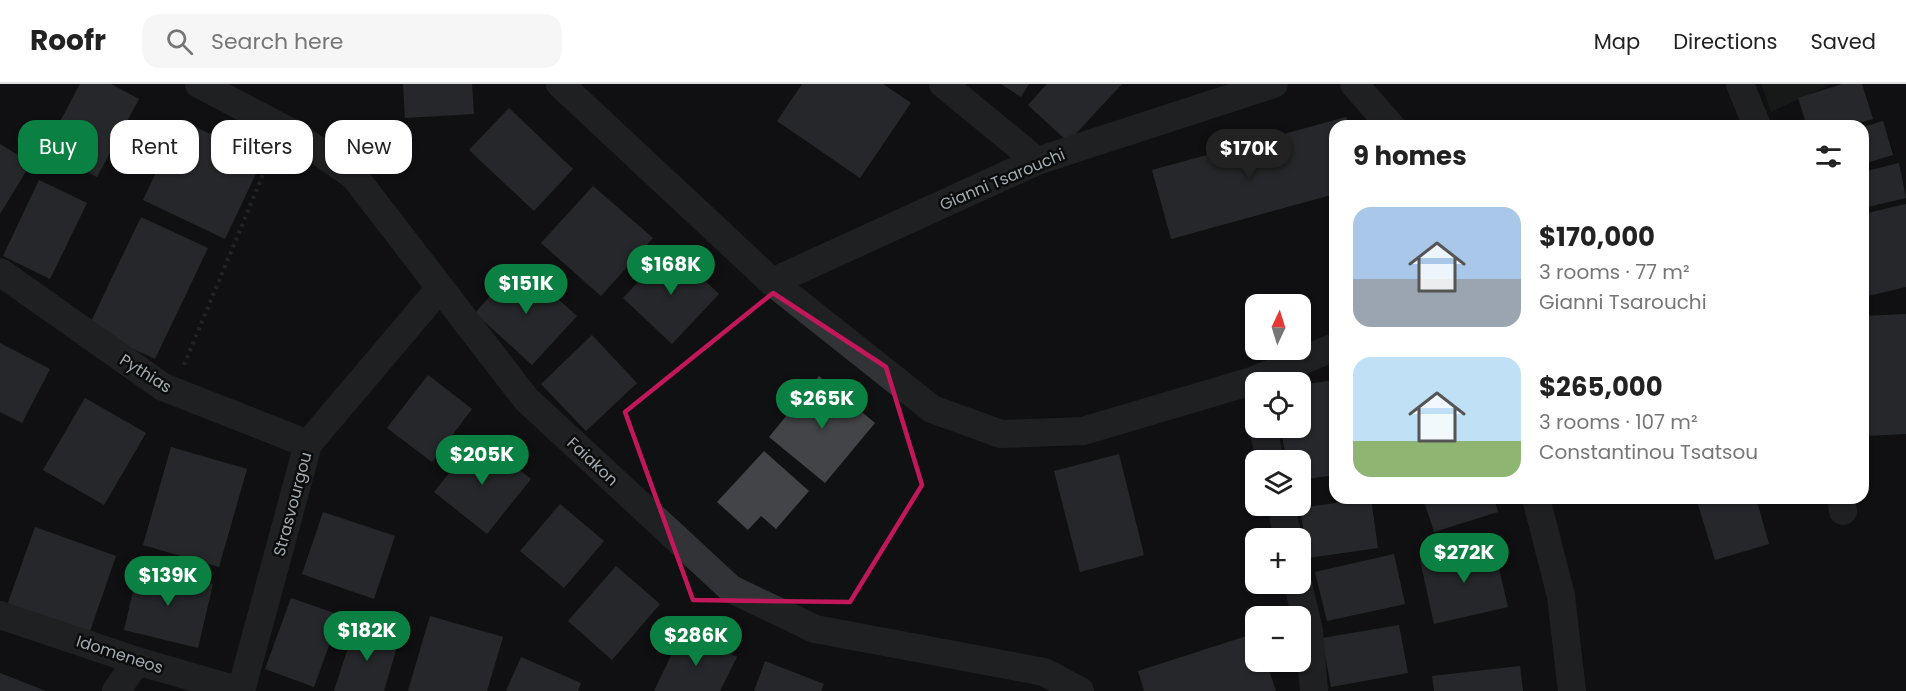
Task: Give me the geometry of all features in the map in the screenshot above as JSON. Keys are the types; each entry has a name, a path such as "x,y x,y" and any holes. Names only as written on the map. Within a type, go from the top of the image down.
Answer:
{"street":[{"name":"Faiakon","path":"199,84 267,120"},
{"path":"560,84 772,282 932,409 1001,434 1083,431 1245,390"},
{"path":"943,84 1037,161"},
{"name":"Gianni Tsarouchi","path":"772,282 1037,161 1274,84"},
{"path":"1354,84 1386,120"},
{"path":"1740,84 1755,120"},
{"name":"Faiakon","path":"313,149 354,176 526,399 731,589 815,629 1044,672 1080,691"},
{"name":"Pythias","path":"0,272 163,387 308,444"},
{"name":"Strasvourgou","path":"241,691 308,444 440,288"},
{"path":"1286,372 1329,350"},
{"path":"1538,504 1561,596 1572,691"},
{"path":"1300,594 1309,631 1314,691"},
{"name":"Idomeneos","path":"0,615 137,661 241,691"},
{"path":"116,691 137,661"}],"path":[{"path":"173,391 263,174"}],"highlighted area":[{"path":"773,293 886,367 922,485 850,602 693,600 625,412"}],"shaded area":[{"path":"1761,84 1831,84 1771,112"}],"building":[{"path":"80,84 111,84 139,99 128,120 110,120 110,153 97,177 91,174 98,174 98,120 61,120"},
{"path":"403,84 472,84 474,114 405,118"},
{"path":"802,84 883,84 911,103 860,178 777,121"},
{"path":"1001,84 1029,84 1021,97"},
{"path":"1047,84 1122,84 1068,142 1028,105"},
{"path":"1842,84 1862,84 1873,119 1805,120 1798,98"},
{"path":"509,108 573,169 534,211 469,150"},
{"path":"1883,121 1893,155 1869,162 1869,125"},
{"path":"1329,122 1329,196 1171,239 1152,170"},
{"path":"199,129 211,134 211,174 256,174 225,239 143,200 155,174 199,174"},
{"path":"0,144 18,155 18,174 24,174 0,214"},
{"path":"1899,163 1906,198 1869,207 1869,170"},
{"path":"39,180 87,203 50,279 3,256"},
{"path":"593,186 653,238 601,296 541,243"},
{"path":"1906,204 1906,287 1869,296 1869,213"},
{"path":"141,217 208,248 155,359 88,328"},
{"path":"670,248 719,294 672,344 623,298"},
{"path":"519,264 577,316 532,365 475,313"},
{"path":"1906,314 1906,434 1869,436 1869,316"},
{"path":"592,335 637,383 586,431 541,384"},
{"path":"0,343 50,369 22,423 0,412"},
{"path":"428,375 472,409 432,462 387,428"},
{"path":"819,376 875,423 825,483 769,437"},
{"path":"1329,381 1329,476 1311,478 1311,450 1284,450 1283,438 1311,438 1311,383"},
{"path":"85,398 146,433 104,505 43,470"},
{"path":"478,437 531,479 487,534 434,492"},
{"path":"171,447 247,469 219,567 143,545"},
{"path":"764,451 809,491 776,529 761,516 748,530 717,502"},
{"path":"1119,454 1144,555 1080,572 1054,471"},
{"path":"560,504 604,541 564,588 520,551"},
{"path":"1329,504 1372,504 1378,548 1311,558 1311,528 1303,528 1301,516 1311,516 1311,506"},
{"path":"1425,504 1496,504 1498,512 1434,532"},
{"path":"1698,504 1758,504 1769,544 1715,560"},
{"path":"323,512 395,536 374,599 302,574"},
{"path":"35,527 116,556 88,637 6,608"},
{"path":"1493,543 1508,607 1434,624 1420,560"},
{"path":"1394,554 1405,604 1327,621 1315,572"},
{"path":"139,566 213,584 198,648 124,630"},
{"path":"616,566 660,604 612,660 568,621"},
{"path":"291,598 340,615 314,687 265,669"},
{"path":"430,616 503,637 487,691 408,691"},
{"path":"1399,625 1408,673 1331,687 1322,638"},
{"path":"355,626 399,640 384,691 334,691"},
{"path":"683,631 737,657 720,691 654,691"},
{"path":"1245,637 1245,672 1269,672 1276,691 1144,691 1138,671"},
{"path":"521,657 581,683 578,691 506,691"},
{"path":"765,661 824,684 821,691 754,691"},
{"path":"1520,666 1523,691 1434,691 1432,676"},
{"path":"0,673 46,691 0,691"}]}
